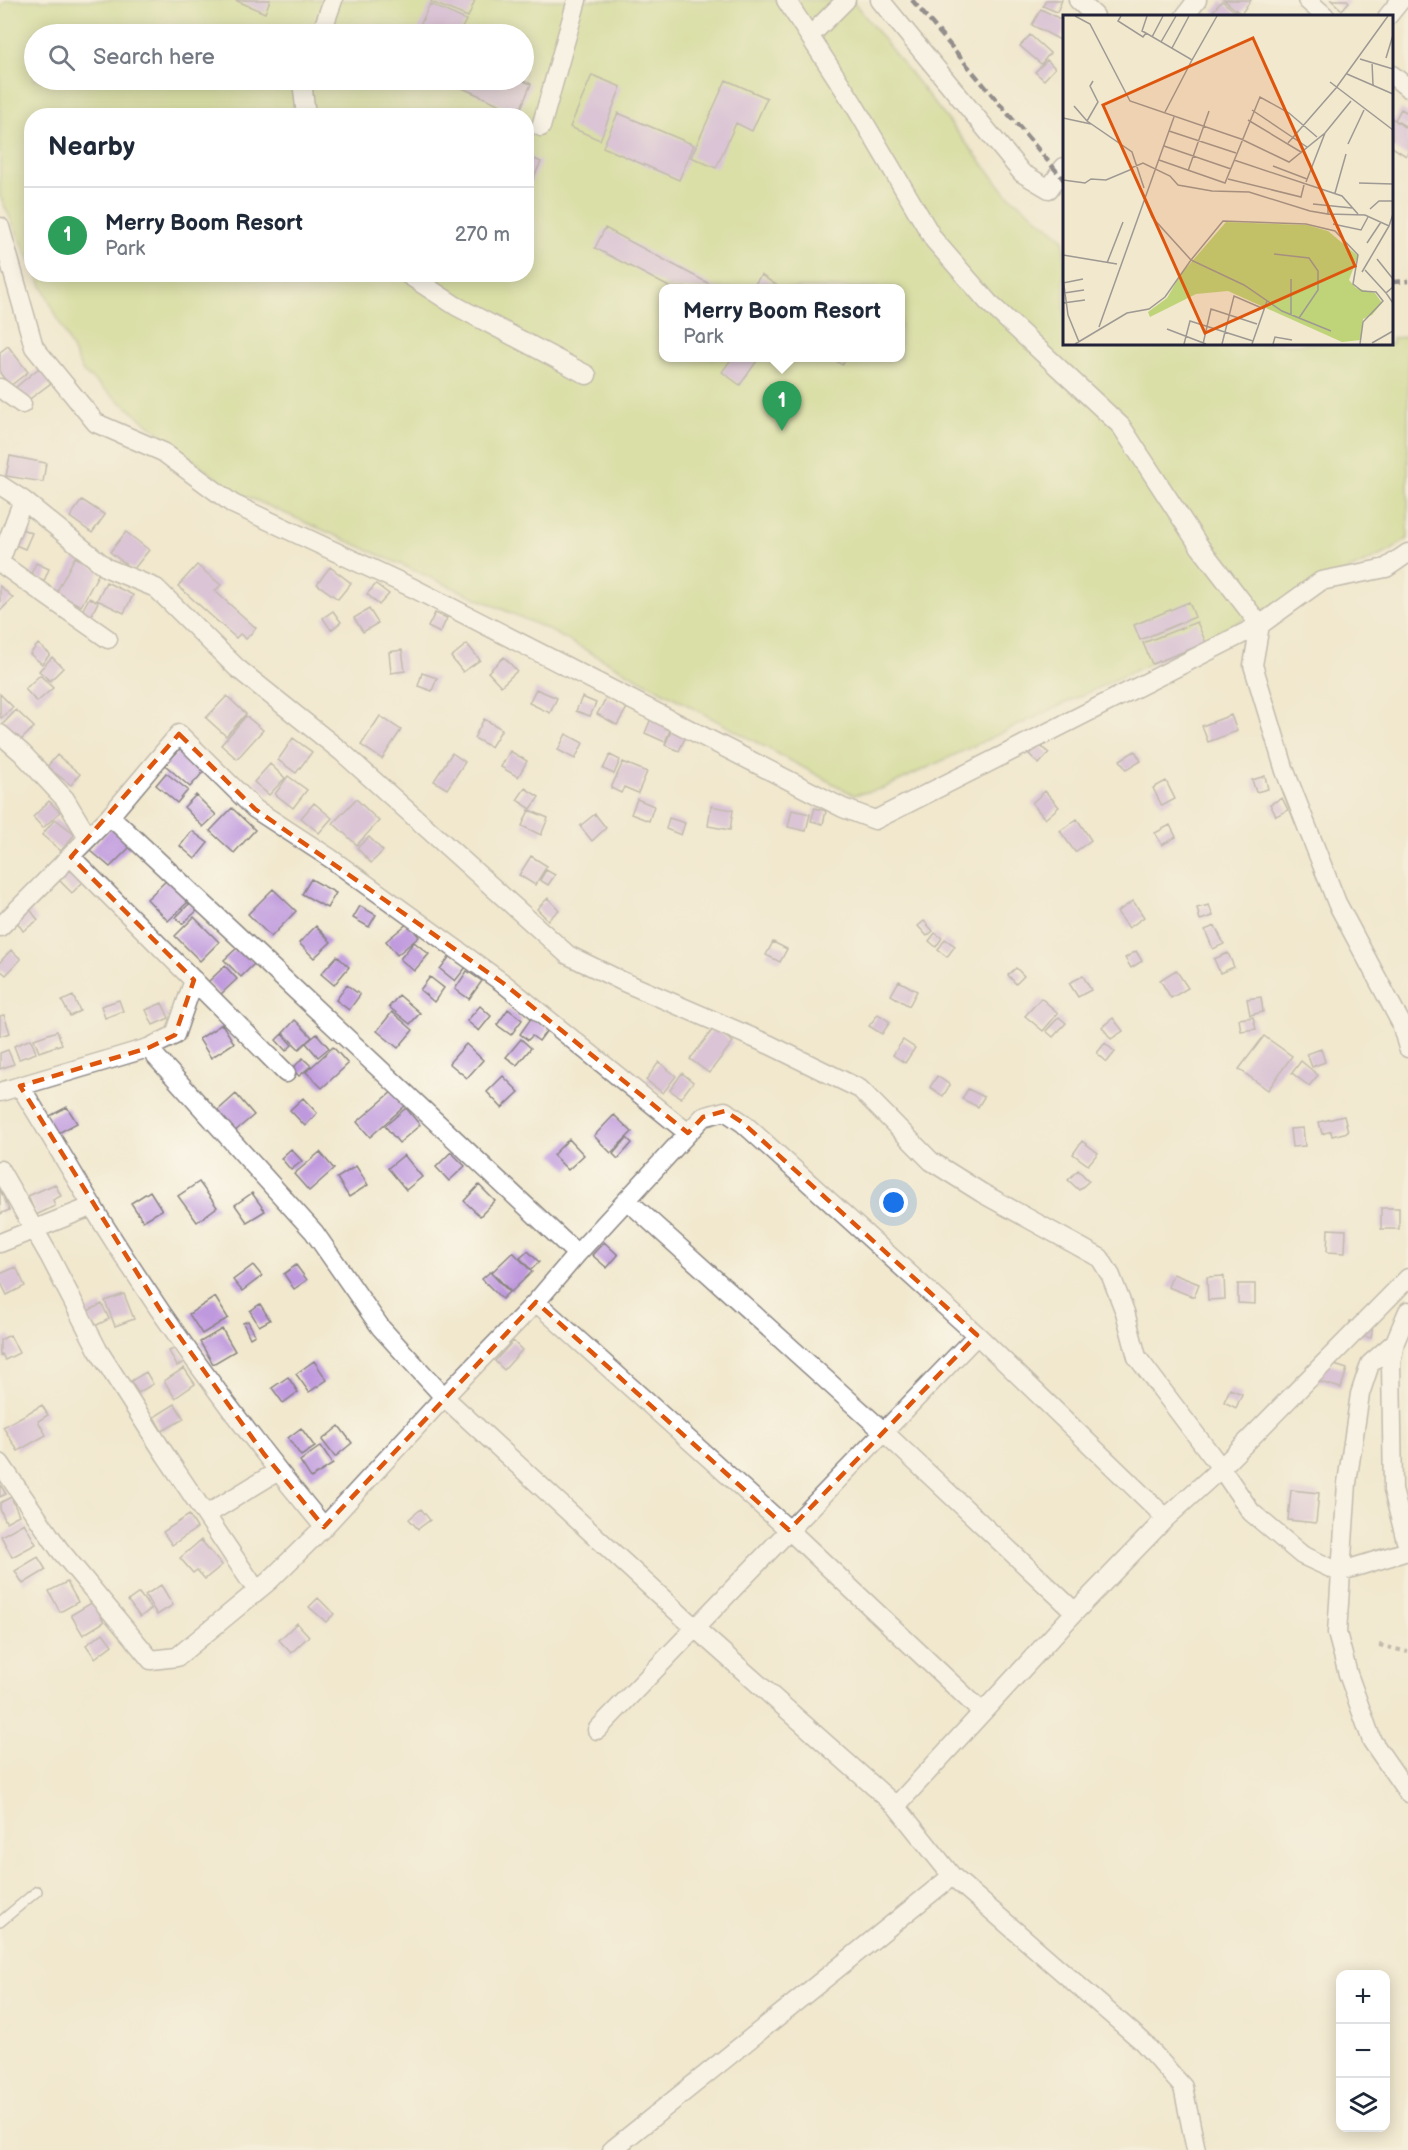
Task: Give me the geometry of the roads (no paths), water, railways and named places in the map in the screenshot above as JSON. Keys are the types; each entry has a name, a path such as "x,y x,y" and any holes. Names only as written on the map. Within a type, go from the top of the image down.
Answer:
{"street":[{"path":"325,24 333,0"},
{"path":"541,127 577,0"},
{"path":"786,0 853,104 934,240 988,302 1121,426 1200,547 1260,625 1252,665 1285,771 1337,903 1401,1023 1408,1048"},
{"path":"810,36 846,0"},
{"path":"880,0 1022,173 1049,189 1063,170"},
{"path":"1078,0 1094,15"},
{"path":"1186,15 1197,0"},
{"path":"1307,0 1324,15"},
{"path":"1389,15 1401,0"},
{"path":"1393,76 1408,88"},
{"path":"303,90 305,108"},
{"path":"0,227 34,347 96,423 163,452 233,504 413,588 843,808 875,820 1260,625 1321,581 1386,568 1408,553"},
{"path":"419,282 456,306 587,375"},
{"path":"0,388 22,404"},
{"path":"0,485 23,500 107,568 156,588 237,668 342,752 568,955 624,982 770,1045 860,1089 931,1161 1100,1258 1111,1276 1125,1312 1137,1357 1221,1468 1251,1512 1302,1555 1340,1572 1408,1551"},
{"path":"23,500 0,562 108,639"},
{"path":"0,734 22,753 65,799 88,837"},
{"path":"0,927 110,816 179,734 255,809 339,864 503,983 688,1133"},
{"path":"110,816 577,1254"},
{"path":"71,857 286,1073"},
{"path":"0,1092 148,1048 175,1035 194,980"},
{"path":"148,1048 314,1232 381,1328 444,1396 694,1628 896,1806 952,1876 1142,2041 1183,2087 1197,2150"},
{"path":"20,1086 93,1206 161,1311 278,1471 324,1527"},
{"path":"0,1463 59,1549 151,1660 177,1657 257,1591 324,1527 444,1396 536,1302 703,1117 725,1111 743,1123 977,1335 1166,1518"},
{"path":"0,1170 34,1228 99,1350 257,1591"},
{"path":"627,1200 884,1432 1075,1612"},
{"path":"0,1243 93,1206"},
{"path":"896,1806 1075,1612 1166,1518 1221,1468 1408,1278"},
{"path":"536,1302 789,1530 982,1712"},
{"path":"1408,1311 1395,1342 1391,1363 1392,1490 1408,1542"},
{"path":"597,1730 977,1335"},
{"path":"1395,1342 1370,1364 1360,1394 1347,1483 1336,1633 1372,1741 1408,1793"},
{"path":"206,1515 278,1471"},
{"path":"612,2150 952,1876"}],"lane":[{"path":"0,1922 37,1891"}],"railway":[{"path":"912,0 1063,179"},
{"path":"1393,282 1408,281"}],"place":[{"name":"Merry Boom Resort","path":"782,431"}]}
